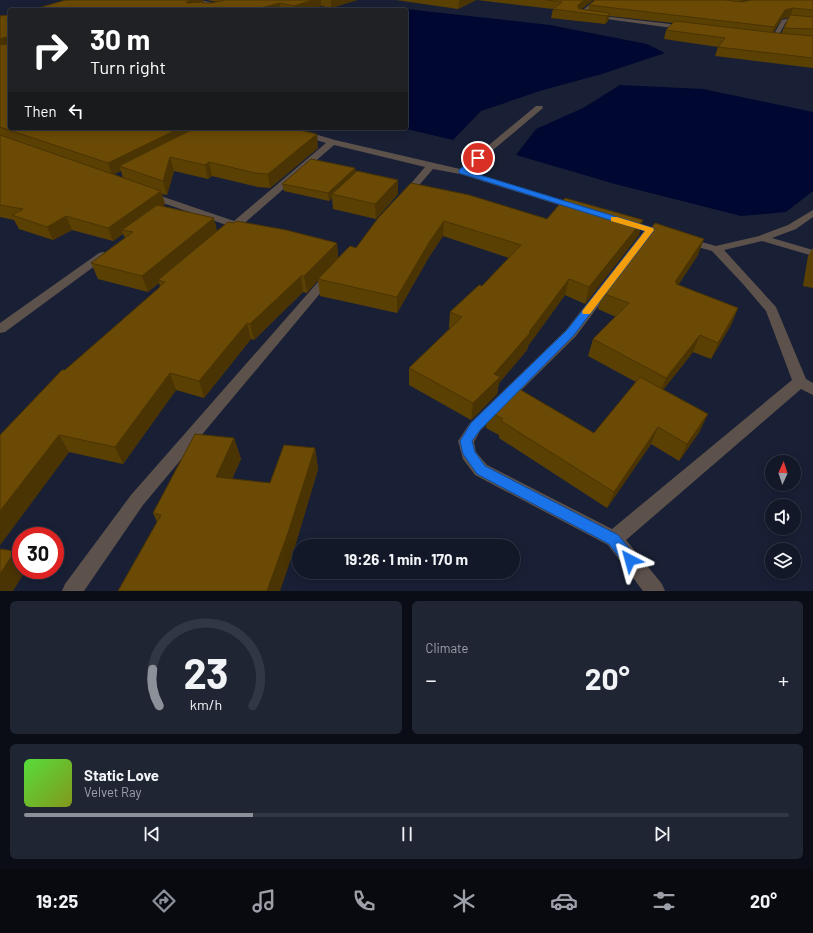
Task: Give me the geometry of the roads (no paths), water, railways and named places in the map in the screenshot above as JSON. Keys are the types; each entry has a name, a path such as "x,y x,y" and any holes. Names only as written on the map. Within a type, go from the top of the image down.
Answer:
{"street":[{"path":"191,0 216,4"},
{"path":"598,0 580,15 694,29"},
{"path":"774,39 784,21 790,20 813,22"},
{"path":"767,38 782,40"},
{"path":"462,172 539,108"},
{"path":"293,130 332,142 462,172 590,212"},
{"path":"218,240 332,142"},
{"path":"397,204 431,166"},
{"path":"140,191 236,225"},
{"path":"162,213 175,204"},
{"path":"613,218 716,249 762,238 792,227 813,213"},
{"path":"650,230 571,333 476,427 466,441 469,454 481,470 614,539 656,591"},
{"path":"762,238 813,253"},
{"path":"716,249 772,310 800,382 813,390"},
{"path":"0,329 110,250"},
{"path":"72,591 137,500 339,265"},
{"path":"614,539 800,382"}],"water":[{"path":"408,9 550,25 647,44 665,53 602,74 543,90 481,111 453,140 408,129"},
{"path":"620,85 703,89 813,112 813,191 786,212 741,216 615,184 516,155 536,129 583,108"}]}
